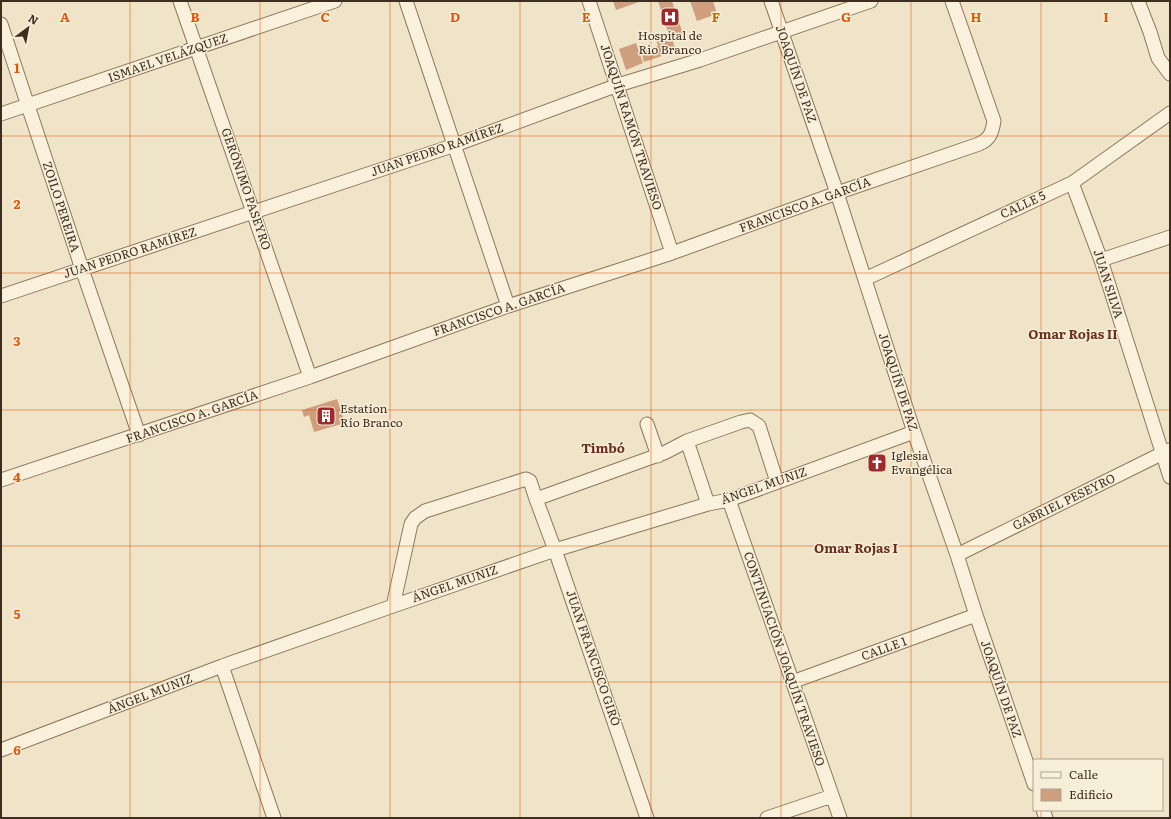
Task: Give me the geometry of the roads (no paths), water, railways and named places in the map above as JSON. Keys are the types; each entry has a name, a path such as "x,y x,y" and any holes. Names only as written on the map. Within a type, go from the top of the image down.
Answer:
{"street":[{"name":"GERÓNIMO PASEYRO","path":"180,1 198,48 310,377"},
{"name":"ISMAEL VELÁZQUEZ","path":"1,114 335,1"},
{"path":"406,1 508,306"},
{"name":"JOAQUÍN RAMÓN TRAVIESO","path":"589,1 618,85 672,253"},
{"name":"JOAQUÍN DE PAZ","path":"771,1 838,193 914,432 958,555 976,615 1033,781"},
{"name":"JUAN PEDRO RAMÍREZ","path":"1,296 455,145 618,85 700,60 871,1"},
{"name":"FRANCISCO A. GARCÍA","path":"1,480 310,377 508,306 672,253 986,141 992,133 994,121 952,1"},
{"path":"1138,1 1158,58 1170,74"},
{"name":"ZOILO PEREIRA","path":"1,24 139,435"},
{"name":"CALLE 5","path":"865,279 1072,183 1170,113"},
{"name":"JUAN SILVA","path":"1072,183 1166,452 1170,477"},
{"path":"1100,260 1170,237"},
{"path":"536,499 658,456 687,441 750,420 759,426 777,482"},
{"path":"647,424 658,456"},
{"name":"ÁNGEL MUNIZ","path":"1,750 222,666 393,606 556,550 708,504 729,500 914,432"},
{"path":"687,441 708,504"},
{"name":"GABRIEL PESEYRO","path":"958,555 1166,452"},
{"name":"JUAN FRANCISCO GIRÓ","path":"393,606 411,524 415,518 425,510 526,479 530,481 556,550 648,818"},
{"name":"CONTINUACIÓN JOAQUÍN TRAVIESO","path":"729,500 840,818"},
{"name":"CALLE 1","path":"792,682 976,615"},
{"path":"222,666 274,818"},
{"path":"767,818 832,796"}],"place":[{"name":"Hospital de Rio Branco","path":"670,17"},
{"name":"Estatíon Río Branco","path":"326,416"},
{"name":"Iglesia Evangélica","path":"877,463"}],"district":[{"name":"Omar Rojas II","path":"1073,334"},
{"name":"Timbó","path":"603,448"},
{"name":"Omar Rojas I","path":"856,548"}]}
